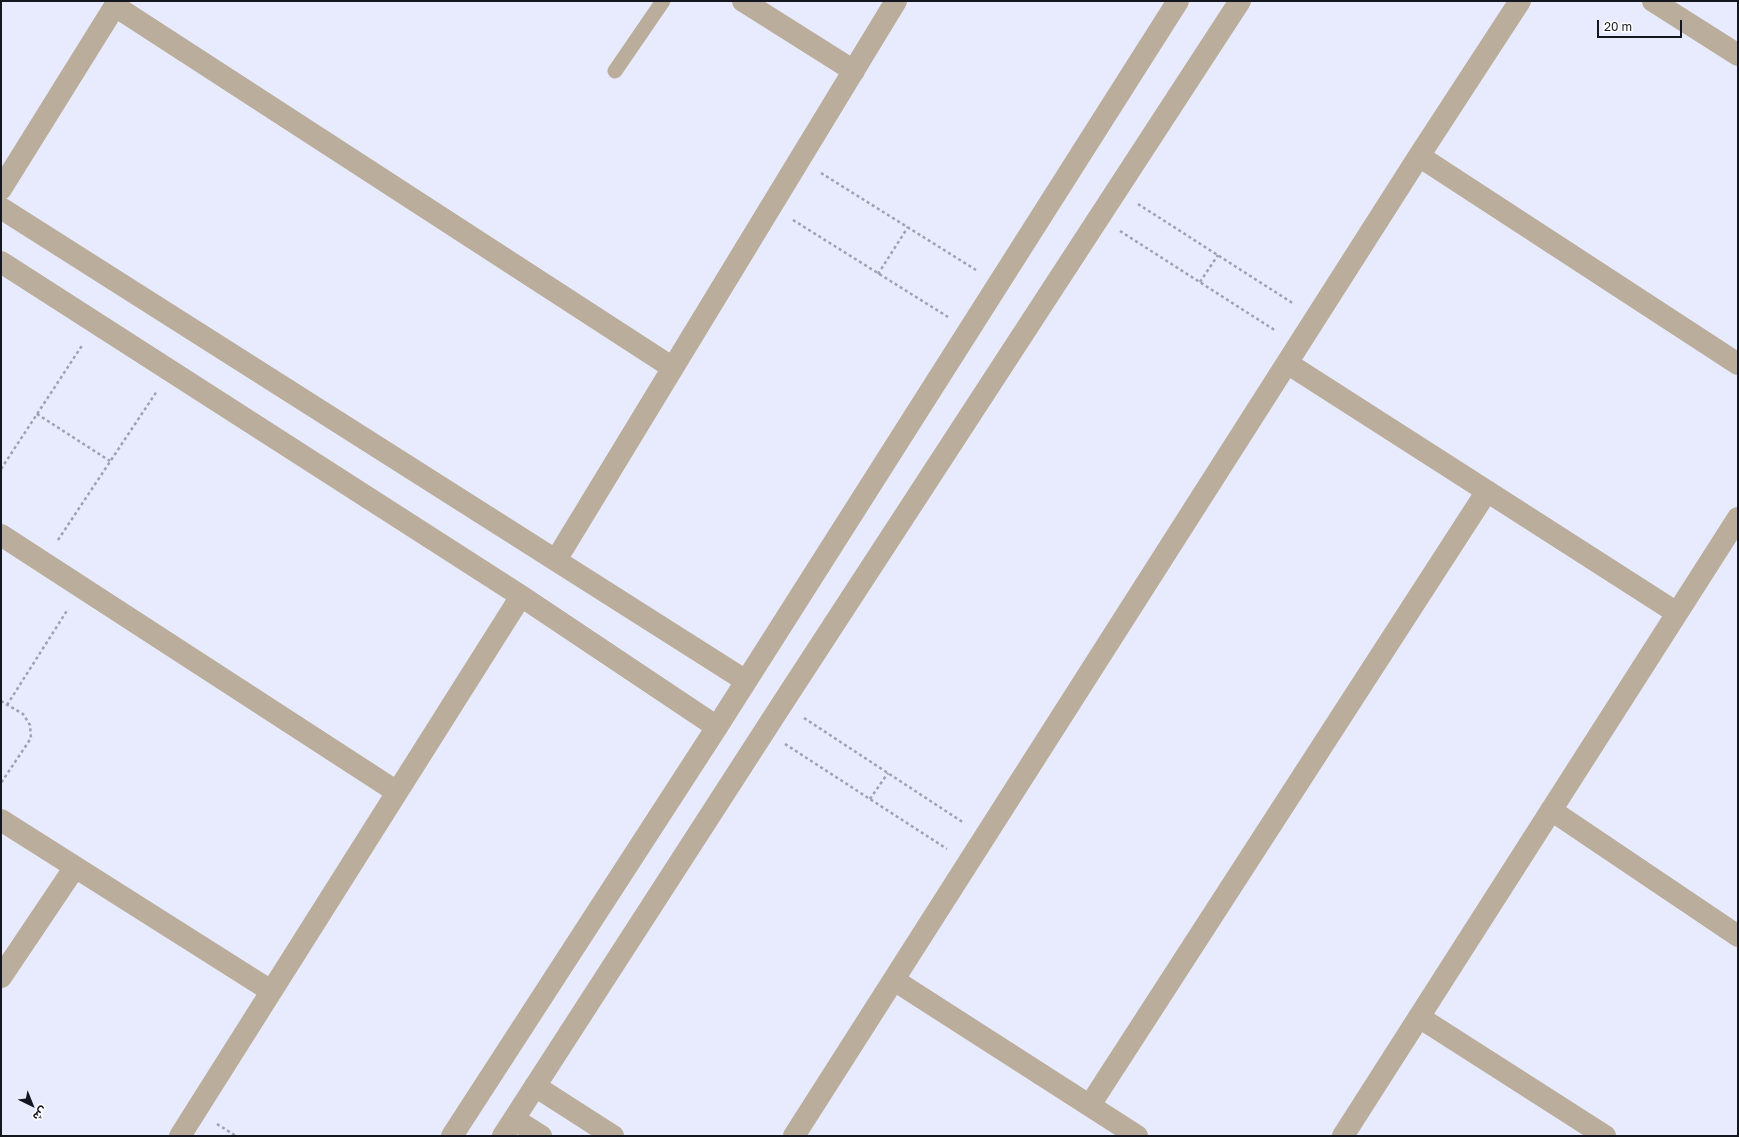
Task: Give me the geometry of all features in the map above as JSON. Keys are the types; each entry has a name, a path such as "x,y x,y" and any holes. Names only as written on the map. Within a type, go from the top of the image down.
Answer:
{"street":[{"path":"743,1 854,71"},
{"path":"556,560 896,1"},
{"path":"452,1136 746,682 1178,1"},
{"path":"541,1136 509,1127 782,704 1240,1"},
{"path":"794,1136 1419,156 1520,1"},
{"path":"1653,1 1738,55"},
{"path":"1,189 116,3 673,368"},
{"path":"1419,156 1738,364"},
{"path":"1,208 746,682"},
{"path":"1,262 521,596 717,727"},
{"path":"1293,354 1487,491 1677,613"},
{"path":"1090,1106 1487,491"},
{"path":"1343,1136 1738,518"},
{"path":"1,535 397,792"},
{"path":"180,1136 521,596"},
{"path":"1551,810 1738,936"},
{"path":"1,820 271,991"},
{"path":"1,977 75,867"},
{"path":"894,980 1137,1136"},
{"path":"1419,1017 1605,1136"},
{"path":"535,1086 613,1136"}],"lane":[{"path":"615,71 663,1"}],"path":[{"path":"800,160 998,284"},
{"path":"1117,190 1316,318"},
{"path":"771,207 969,330"},
{"path":"1099,218 1200,282 1293,354"},
{"path":"878,274 908,227"},
{"path":"1200,282 1218,255"},
{"path":"1,469 97,324"},
{"path":"43,562 170,371"},
{"path":"37,414 110,462"},
{"path":"7,705 81,587"},
{"path":"1,701 23,714 30,725 31,738 1,783"},
{"path":"782,704 985,836"},
{"path":"765,731 967,863"},
{"path":"870,800 888,773"}]}
